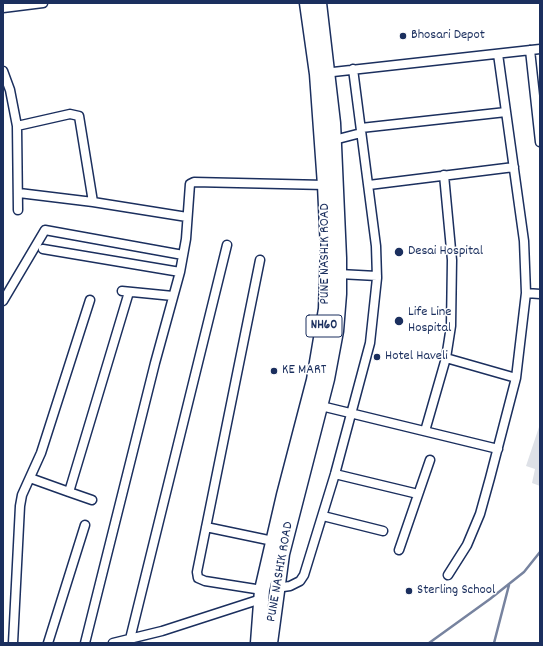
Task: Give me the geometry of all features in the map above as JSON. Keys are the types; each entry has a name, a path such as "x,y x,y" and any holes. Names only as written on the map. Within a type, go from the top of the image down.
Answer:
{"highway":[{"name":"PUNE NASHIK ROAD","path":"258,643 273,541 336,331 339,274 334,140 307,3"},
{"name":"PUNE NASHIK ROAD","path":"270,643 266,592 282,554 301,475 315,404 326,309 328,249 319,3"}],"street":[{"path":"3,8 43,3"},
{"path":"322,73 540,49"},
{"path":"530,50 540,142"},
{"path":"448,575 467,545 477,521 498,449 516,378 526,293 524,241 498,54"},
{"path":"113,643 162,631 266,592 290,586 300,581 304,575 335,474 370,343 377,276 376,246 369,185 353,69"},
{"path":"3,71 10,90 17,126 19,193 18,210"},
{"path":"334,140 361,130 506,112"},
{"path":"17,126 70,114 79,116 93,202"},
{"path":"369,185 514,167"},
{"path":"425,431 446,358 451,326 453,289 452,260 444,175"},
{"path":"85,643 180,272 187,217 188,187 194,182 325,185"},
{"path":"19,193 93,202 187,217"},
{"path":"3,301 45,230 183,255"},
{"path":"130,639 227,245"},
{"path":"43,249 180,272"},
{"path":"260,260 197,572 198,578 204,581 266,592"},
{"path":"339,274 377,276"},
{"path":"69,492 126,292 173,296"},
{"path":"526,293 540,294"},
{"path":"13,643 20,506 22,495 41,453 54,416 90,300"},
{"path":"446,358 516,378"},
{"path":"315,404 498,449"},
{"path":"399,550 430,460"},
{"path":"335,474 418,494"},
{"path":"30,478 92,500"},
{"path":"323,516 383,531"},
{"path":"48,643 85,525"},
{"path":"206,528 273,541"}],"shaded area":[{"path":"540,424 540,486 532,483 535,469 526,466"}],"waterway":[{"path":"429,643 490,599 524,572 540,552"},
{"path":"494,643 509,585"}],"place":[{"name":"Bhosari Depot","path":"403,36"},
{"name":"Desai Hospital","path":"399,252"},
{"name":"Life Line Hospital","path":"399,321"},
{"name":"Hotel Haveli","path":"377,357"},
{"name":"KE MART","path":"274,371"},
{"name":"Sterling School","path":"409,591"}]}
